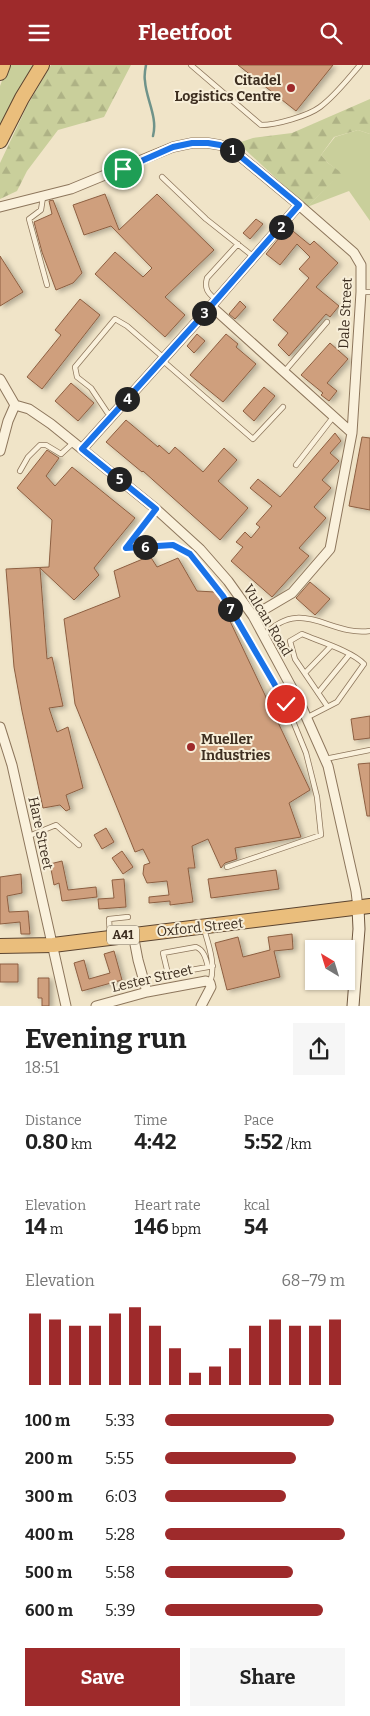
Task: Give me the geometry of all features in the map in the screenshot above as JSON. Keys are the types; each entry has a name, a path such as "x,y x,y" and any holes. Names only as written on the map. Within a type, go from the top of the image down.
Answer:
{"highway":[{"path":"0,73 4,65"},
{"path":"0,141 22,98 42,65"},
{"name":"Oxford Street","path":"0,946 53,945 364,907"}],"main road":[{"path":"353,1006 359,929 364,907"}],"street":[{"name":"Dale Street","path":"0,207 71,189 173,147 192,143 208,143 220,145 234,151 354,253 361,265 366,292 352,433 330,549 292,593 253,616"},
{"path":"82,449 299,205"},
{"path":"213,303 284,372 352,433"},
{"path":"0,379 15,405 8,421 0,451"},
{"name":"Vulcan Road","path":"15,405 29,409 74,442 156,509 200,549 228,581 253,616 306,718 328,766 349,862 364,907"},
{"name":"Hare Street","path":"0,727 3,743 12,765 29,836 66,1006"},
{"path":"133,934 147,992"},
{"name":"Lester Street","path":"96,1006 147,992 206,981 210,985"},
{"path":"201,1006 210,985"}],"lane":[{"path":"191,65 261,125 271,125 319,108 345,83 360,65"},
{"path":"162,177 206,219 254,257"},
{"path":"43,195 40,210 29,219 47,285"},
{"path":"213,303 205,285 207,278 238,244"},
{"path":"112,415 107,412 91,388 77,377 74,367 115,319 127,326 253,439 283,407"},
{"path":"284,372 328,322"},
{"path":"296,465 334,417"},
{"path":"20,471 28,457 40,445 46,445 61,454 74,442"},
{"path":"156,509 126,548 173,545 190,554 223,596 286,704 306,753 317,797 321,835 227,867"},
{"path":"264,636 272,626 288,618 311,619 359,632 370,631"},
{"path":"306,718 337,701 364,664 331,646 302,634 290,641 295,659 327,706"},
{"path":"305,673 331,646"},
{"path":"318,693 349,655"},
{"path":"325,759 370,750"},
{"path":"29,836 56,825 79,845"},
{"path":"110,937 109,919 128,917"},
{"path":"204,927 210,966"},
{"path":"210,966 168,974 163,953 196,947 202,951 210,966 213,974 210,985"}],"green space":[{"path":"8,65 38,65 0,132 0,86"},
{"path":"51,65 131,65 104,117 58,130 27,171 17,191 0,199 0,163 27,106"},
{"path":"370,99 370,134 358,130 334,137 321,155 328,163 342,173 307,207 238,143 253,138 292,133"},
{"path":"358,130 370,134 370,221 349,191 307,207 341,173 321,155 335,137"}],"building":[{"name":"Citadel Logistics Centre","path":"238,65 333,65 296,111"},
{"path":"105,194 119,230 157,194 214,250 165,297 185,315 165,337 95,274 115,252 143,277 152,268 111,226 84,235 73,205"},
{"path":"53,200 82,273 73,283 56,290 42,252 34,222 52,214 49,201"},
{"path":"256,219 263,224 250,239 243,233"},
{"path":"288,227 310,245 314,241 338,263 316,287 339,306 330,317 326,314 289,356 278,345 288,333 273,320 309,278 299,269 310,257 297,244 280,265 266,254"},
{"path":"0,256 23,292 0,306"},
{"path":"80,299 100,315 42,389 27,377 61,335 55,330"},
{"path":"240,301 246,307 235,319 229,314"},
{"path":"197,334 205,341 194,353 187,346"},
{"path":"226,334 238,344 236,347 256,364 223,402 190,375"},
{"path":"330,343 348,359 327,383 337,391 329,401 321,395 323,393 301,375"},
{"path":"71,383 94,403 78,421 55,401"},
{"path":"264,387 275,396 254,421 243,411"},
{"path":"126,420 169,454 175,447 203,472 224,448 237,460 218,481 248,508 220,540 143,471 106,442"},
{"path":"335,433 341,441 330,453 339,461 322,480 331,488 314,507 326,518 299,548 309,556 272,597 231,561 243,547 236,542 245,532 251,538 260,527 256,524 272,506 250,488 258,479 280,497"},
{"path":"362,437 370,438 370,510 349,506"},
{"path":"47,450 59,458 46,476 55,486 72,467 135,518 94,568 99,575 74,600 40,568 47,659 52,657 63,706 49,708 57,732 68,727 83,788 66,795 70,809 66,811 60,805 43,808 14,667 6,569 49,567 52,520 17,488"},
{"name":"Mueller Industries","path":"150,556 157,567 178,558 197,591 215,592 310,790 289,803 301,837 235,848 237,859 225,863 221,868 208,839 192,846 195,868 188,868 193,902 170,905 170,901 149,903 149,897 169,895 167,881 147,883 143,874 144,865 150,863 143,849 135,852 75,704 64,619 120,597 114,571"},
{"path":"310,582 330,599 315,615 296,598"},
{"path":"370,716 370,738 354,740 351,719"},
{"path":"370,763 370,816 367,816 358,764"},
{"path":"106,828 114,842 102,849 94,835"},
{"path":"122,851 133,867 123,874 112,858"},
{"path":"62,861 68,890 96,887 97,897 62,901 59,883 54,885 50,864"},
{"path":"276,870 279,889 211,898 208,879"},
{"path":"21,874 22,893 7,896 9,912 28,911 30,934 21,934 20,922 0,924 0,877"},
{"path":"124,879 126,907 99,909 98,899 114,898 112,880"},
{"path":"292,934 293,949 274,951 280,977 227,990 215,943 238,937 243,957 270,950 268,937"},
{"path":"114,951 122,980 82,991 74,963 84,960 89,979 110,973 104,954"},
{"path":"0,964 18,964 18,982 0,982"},
{"path":"38,978 49,978 49,1006 42,1006 42,998 38,998"}],"waterway":[{"path":"146,65 145,79 154,122 153,136"}],"place":[{"name":"Citadel Logistics Centre","path":"291,88"},
{"name":"Mueller Industries","path":"191,747"}],"route":[{"path":"123,169 173,147 192,143 220,145 234,151 299,205 82,449 156,509 126,548 173,545 190,554 223,596 286,704"}]}
